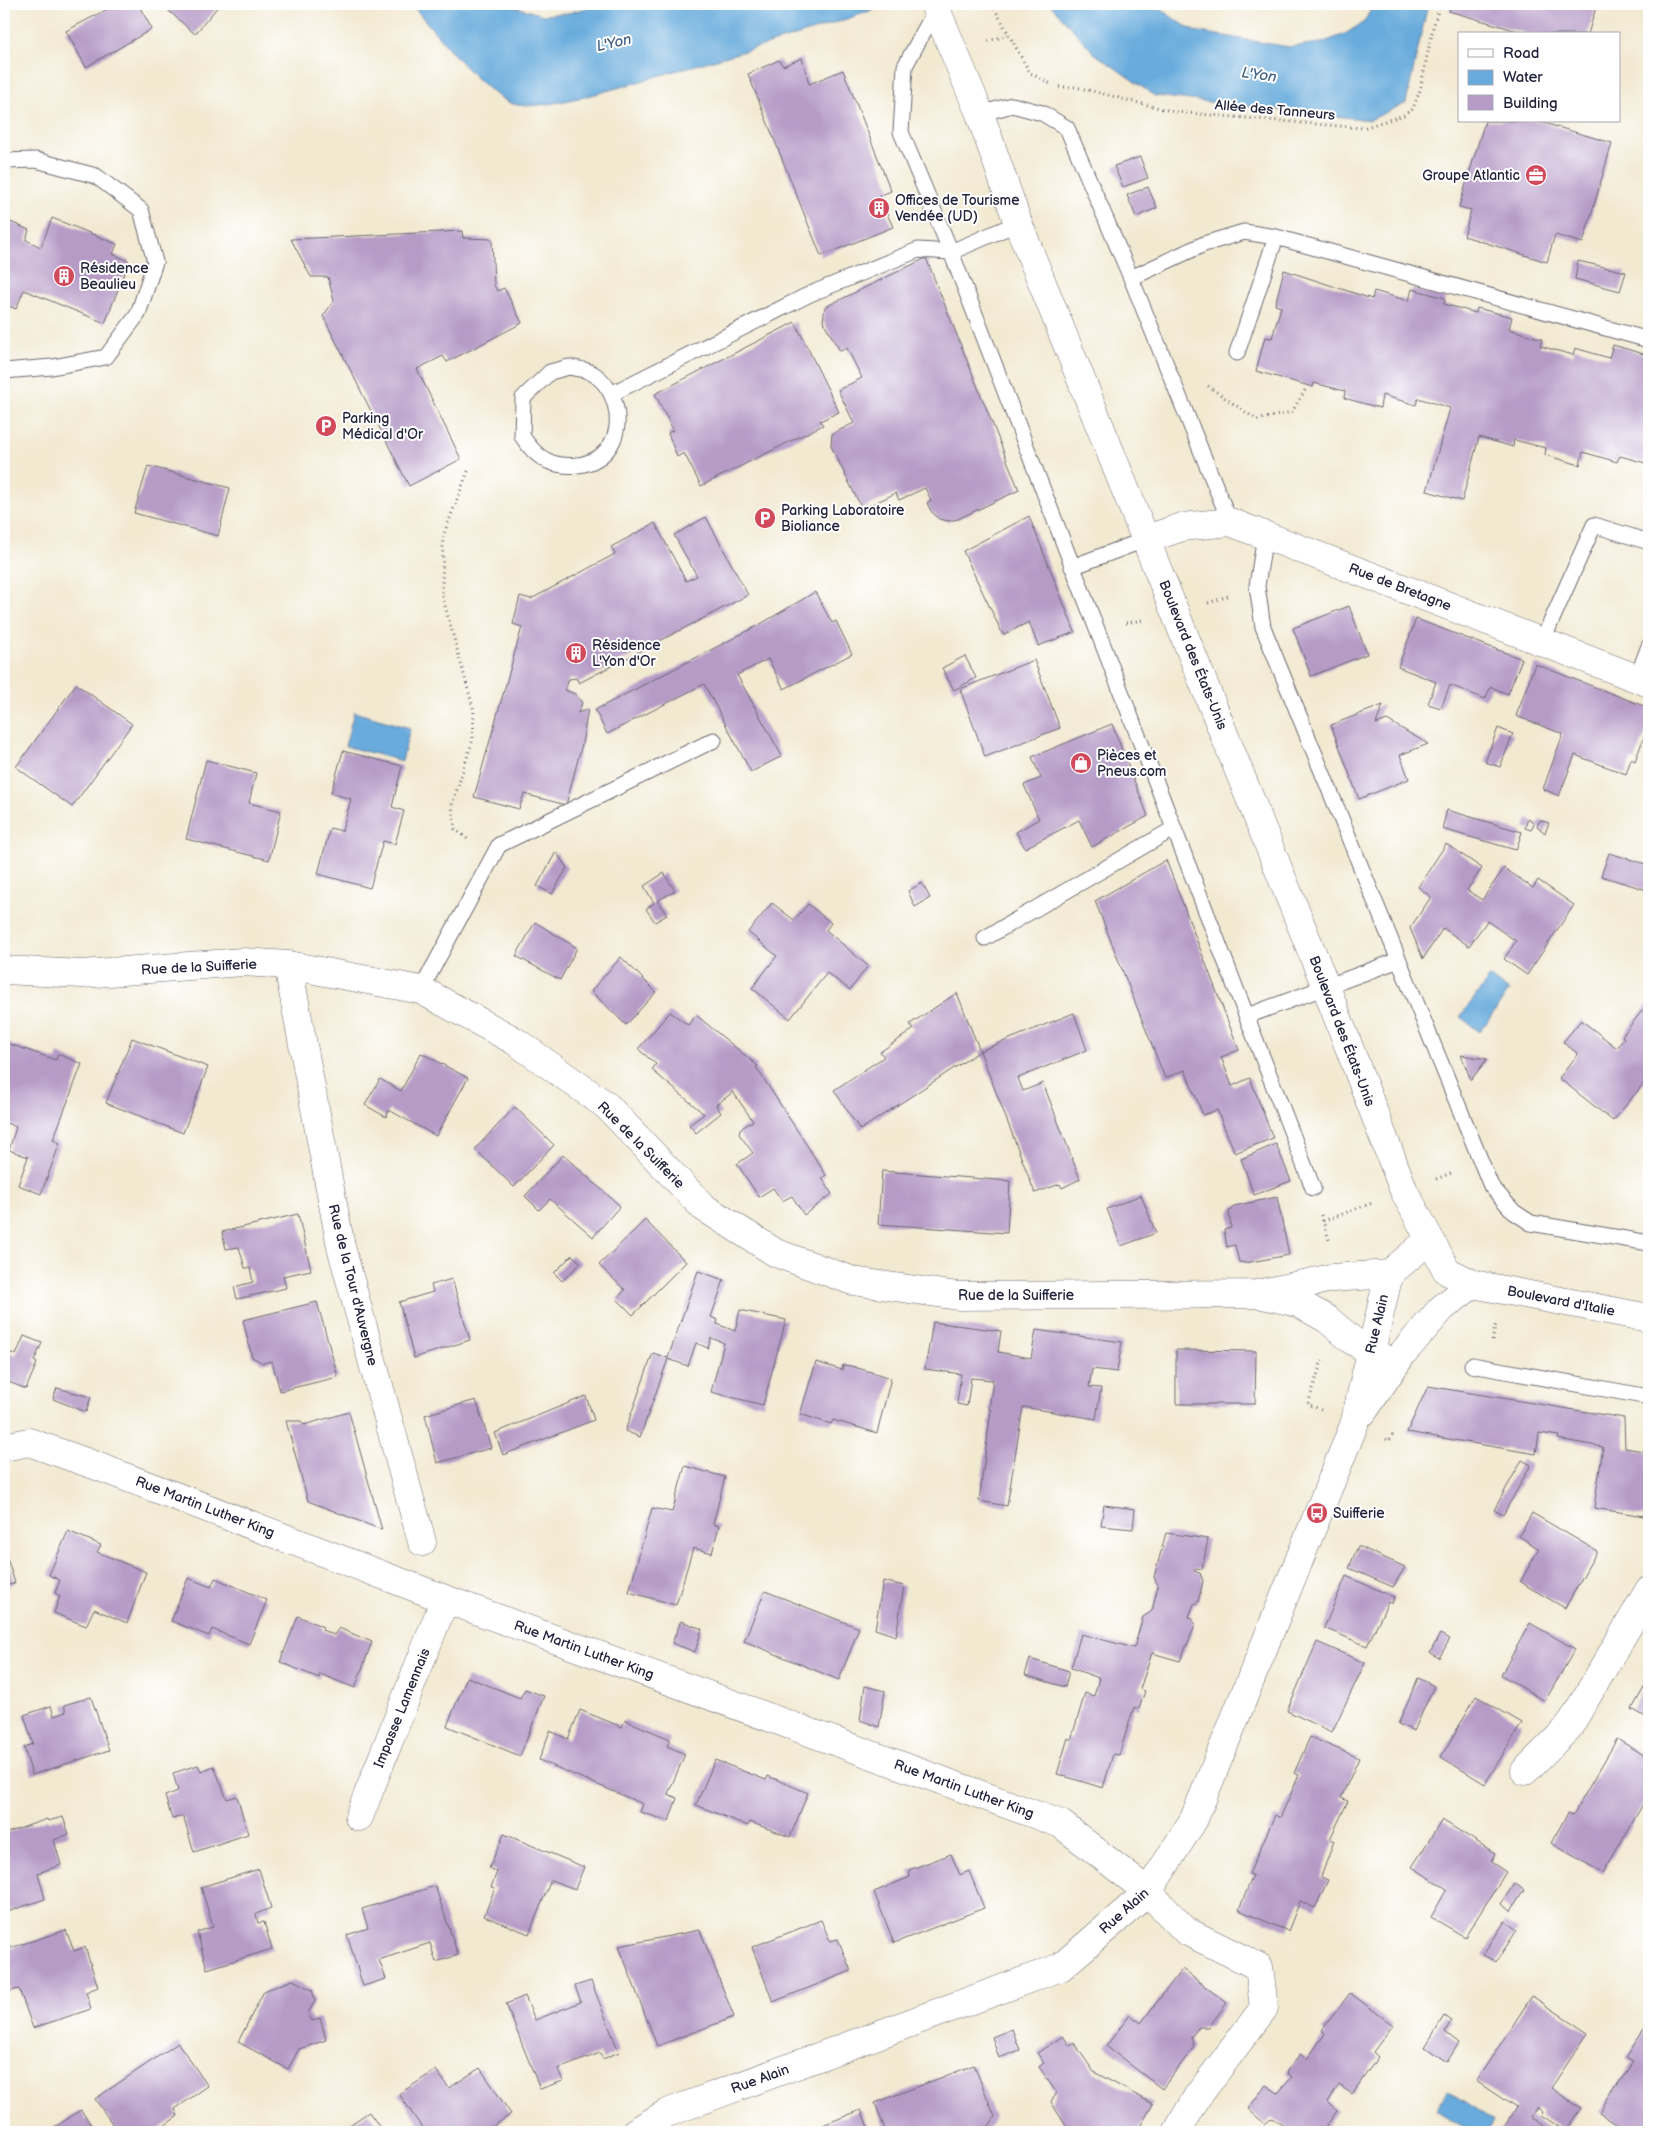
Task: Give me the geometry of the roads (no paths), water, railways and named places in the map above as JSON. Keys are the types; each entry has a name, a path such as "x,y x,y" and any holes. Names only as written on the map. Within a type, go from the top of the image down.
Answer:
{"street":[{"name":"Boulevard des États-Unis","path":"935,6 980,114 1018,223 1326,987 1404,1191 1428,1240 1448,1270 1473,1284"},
{"name":"Rue de Bretagne","path":"1147,539 1182,527 1230,522 1643,681"},
{"name":"Rue de la Suifferie","path":"4,970 82,974 243,962 288,965 421,990 516,1041 606,1106 703,1207 776,1253 853,1281 958,1296 1257,1294 1332,1278 1389,1274"},
{"name":"Rue de la Tour d'Auvergne","path":"288,965 340,1247 422,1542"},
{"path":"1389,1274 1428,1240"},
{"name":"Rue Alain","path":"635,2132 667,2113 1061,1967 1148,1892 1194,1819 1354,1425 1389,1274"},
{"name":"Rue Alain","path":"1354,1425 1396,1364 1442,1308 1473,1284"},
{"name":"Boulevard d'Italie","path":"1473,1284 1649,1318"},
{"name":"Rue de la Suifferie","path":"1257,1294 1298,1303 1327,1319 1353,1341 1396,1364"},
{"name":"Rue Martin Luther King","path":"4,1447 29,1442 85,1461 445,1599 1062,1824 1148,1892 1186,1931 1258,1967 1264,2008 1197,2097 1177,2132"},
{"path":"1525,1771 1569,1727 1649,1590"},
{"name":"Impasse Lamennais","path":"359,1816 445,1599"}],"lane":[{"path":"935,6 905,66 901,132 951,252 1173,829 1314,1188"},
{"path":"980,114 1012,105 1042,113 1067,128 1131,278 1230,522"},
{"path":"4,161 36,160 96,176 141,210 155,262 138,314 106,357 52,367 4,371"},
{"path":"613,393 817,291 918,250 951,252 1018,223"},
{"path":"1131,278 1204,244 1244,232 1276,237 1649,340"},
{"path":"1237,353 1276,237"},
{"path":"570,367 592,372 613,393 618,426 607,450 590,462 562,466 537,455 522,436 524,398 550,372 570,367"},
{"path":"1542,642 1594,525 1649,542"},
{"path":"1265,536 1257,586 1263,627 1491,1186 1514,1212 1531,1223 1649,1243"},
{"path":"1072,567 1147,539"},
{"path":"1643,681 1649,646"},
{"path":"421,990 499,845 714,740"},
{"path":"986,938 1173,829"},
{"path":"1246,1016 1399,960"},
{"path":"1472,1365 1649,1397"}],"water":[{"name":"L'Yon","path":"411,4 506,4 543,15 568,13 601,4 888,4 786,39 622,87 571,100 528,106 513,104 487,87 459,60"},
{"name":"L'Yon","path":"1050,4 1154,4 1194,31 1289,47 1321,43 1345,34 1364,22 1374,4 1428,4 1406,103 1370,120 1155,96 1094,53"},
{"path":"354,712 410,728 402,761 345,746"},
{"path":"1490,977 1509,991 1480,1032 1460,1017"},
{"path":"1448,2091 1494,2121 1487,2132 1470,2132 1436,2110"}],"place":[{"name":"Groupe Atlantic","path":"1536,175"},
{"name":"Offices de Tourisme Vendée (UD)","path":"879,208"},
{"name":"Résidence Beaulieu","path":"64,276"},
{"name":"Parking Médical d'Or","path":"326,426"},
{"name":"Parking Laboratoire Bioliance","path":"765,518"},
{"name":"Résidence L'Yon d'Or","path":"576,653"},
{"name":"Pièces et Pneus.com","path":"1081,763"},
{"name":"Suifferie","path":"1317,1513"}]}
